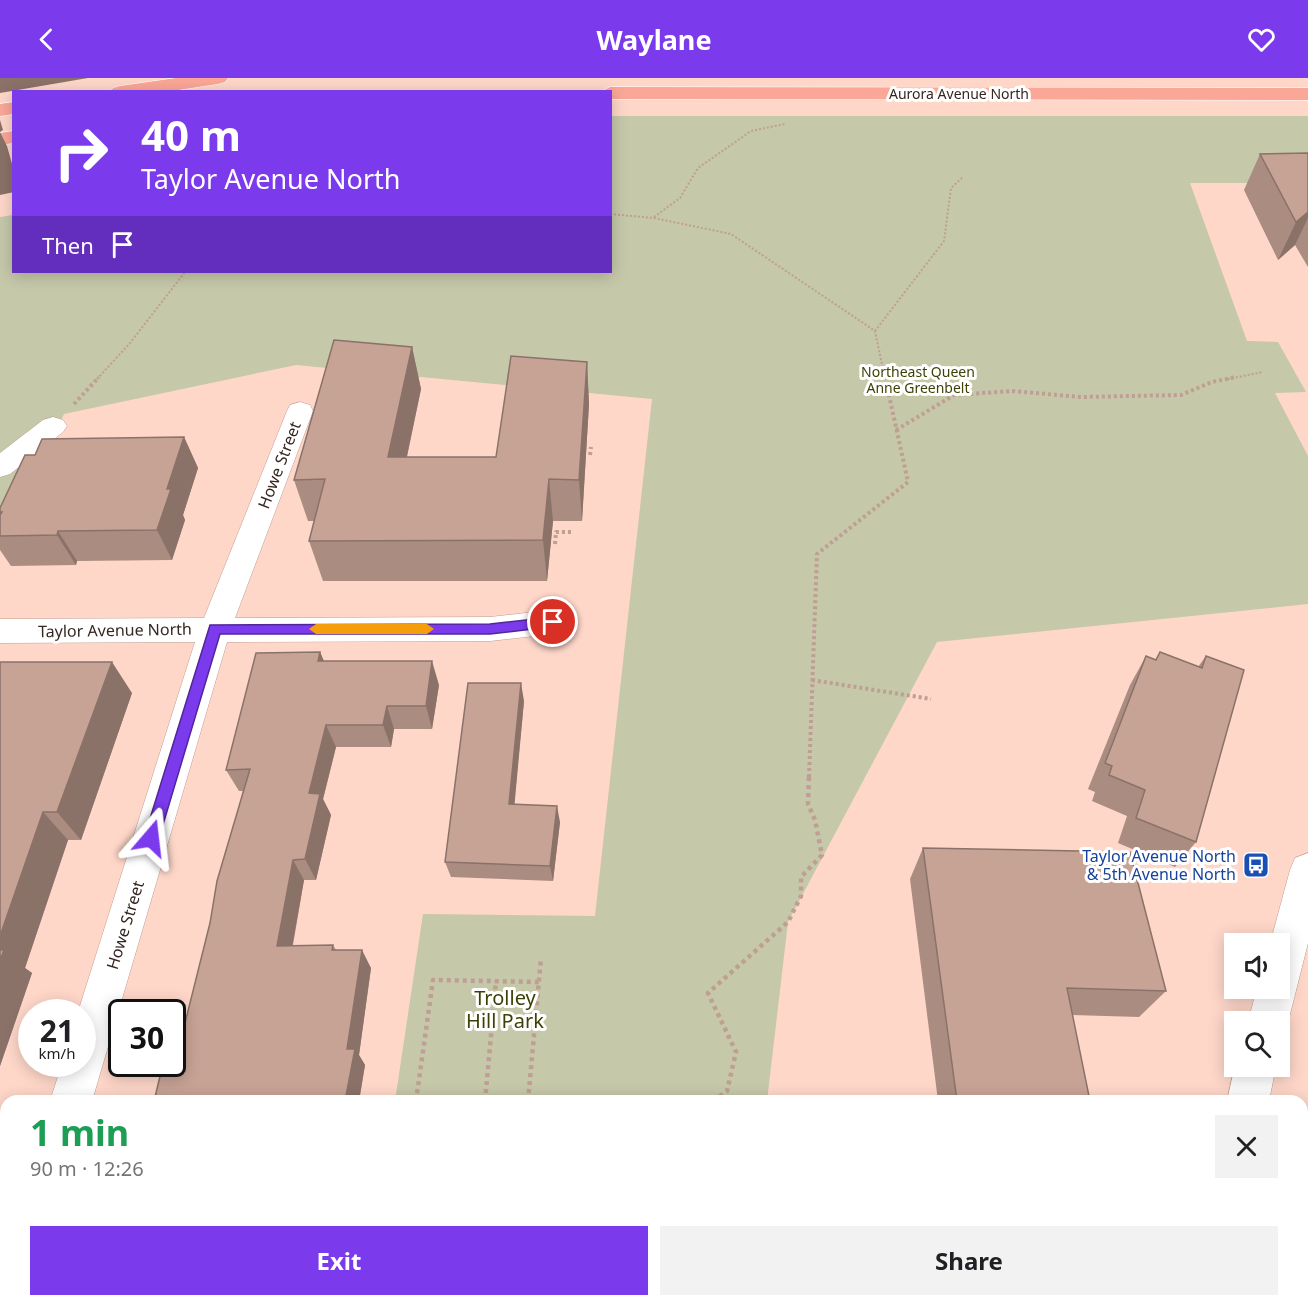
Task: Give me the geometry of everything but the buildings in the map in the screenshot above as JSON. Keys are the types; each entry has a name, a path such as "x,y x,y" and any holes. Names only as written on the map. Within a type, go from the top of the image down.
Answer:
{"highway":[{"path":"134,90 218,78"},
{"name":"Aurora Avenue North","path":"612,93 1308,94"}],"street":[{"name":"Howe Street","path":"73,1095 215,629 300,411"},
{"path":"5,459 53,426"},
{"name":"Taylor Avenue North","path":"0,631 490,629 553,622"},
{"path":"1290,939 1308,870"},
{"path":"1249,1095 1253,1077"}],"path":[{"path":"654,218 680,198 698,168 751,131 795,122"},
{"path":"875,331 944,241 951,188 963,177"},
{"path":"612,214 654,218 731,234 875,331 908,483 817,554 808,804 815,820 822,855 801,877 801,896 788,922 708,993 736,1052 727,1091 721,1095"},
{"path":"53,426 130,343 184,273"},
{"path":"896,430 954,396 1012,392 1081,397 1181,395 1212,382 1263,372"},
{"path":"590,454 591,447"},
{"path":"555,544 556,532 573,532"},
{"path":"812,680 932,699"},
{"path":"529,1095 541,958"},
{"path":"417,1095 432,980 538,982"},
{"path":"486,1095 496,981"}],"green space":[{"name":"Northeast Queen Anne Greenbelt","path":"612,116 1308,116 1308,183 1190,183 1247,341 1278,342 1306,392 1275,393 1308,456 1308,604 937,642 788,922 768,1095 396,1095 423,914 595,916 652,399 296,365 64,414 0,550 0,217 12,215 12,273 612,273"}],"slow traffic":[{"path":"316,629 427,629"}],"place":[{"name":"Taylor Avenue North & 5th Avenue North","path":"1256,865"}],"route":[{"path":"151,838 215,629 490,629 553,622"}],"park label":[{"name":"Trolley Hill Park","path":"505,1008"}]}
